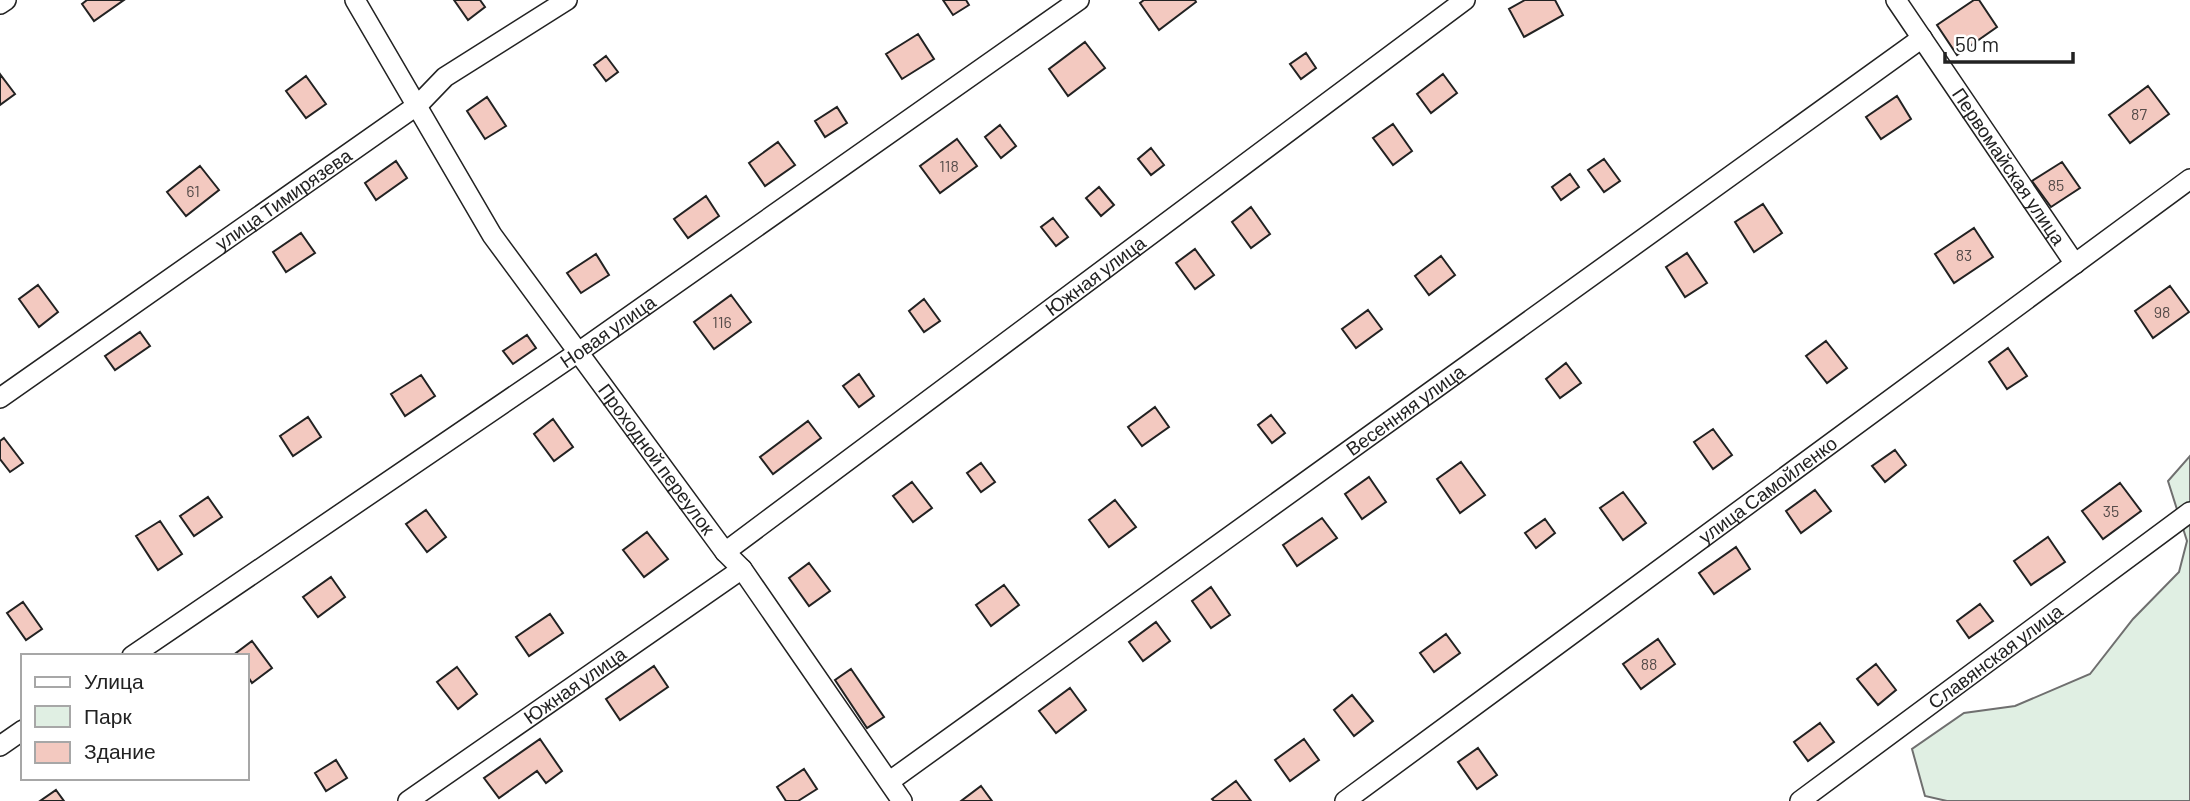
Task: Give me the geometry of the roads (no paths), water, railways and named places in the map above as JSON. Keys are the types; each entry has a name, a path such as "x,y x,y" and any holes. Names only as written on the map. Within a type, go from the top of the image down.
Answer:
{"street":[{"path":"0,4 6,0"},
{"name":"Проходной переулок","path":"355,0 419,104 492,234 725,552 741,569 893,794"},
{"name":"улица Тимирязева","path":"0,398 419,104 445,77 567,0"},
{"name":"Новая улица","path":"135,654 580,351 1079,0"},
{"name":"Южная улица","path":"725,552 1465,0"},
{"name":"Первомайская улица","path":"1901,2 2075,264"},
{"name":"Весенняя улица","path":"893,794 1922,37"},
{"name":"улица Самойленко","path":"1345,801 2190,179"},
{"name":"Славянская улица","path":"1800,801 2190,512"},
{"name":"Южная улица","path":"408,801 741,569"},
{"path":"0,746 21,731"}]}
